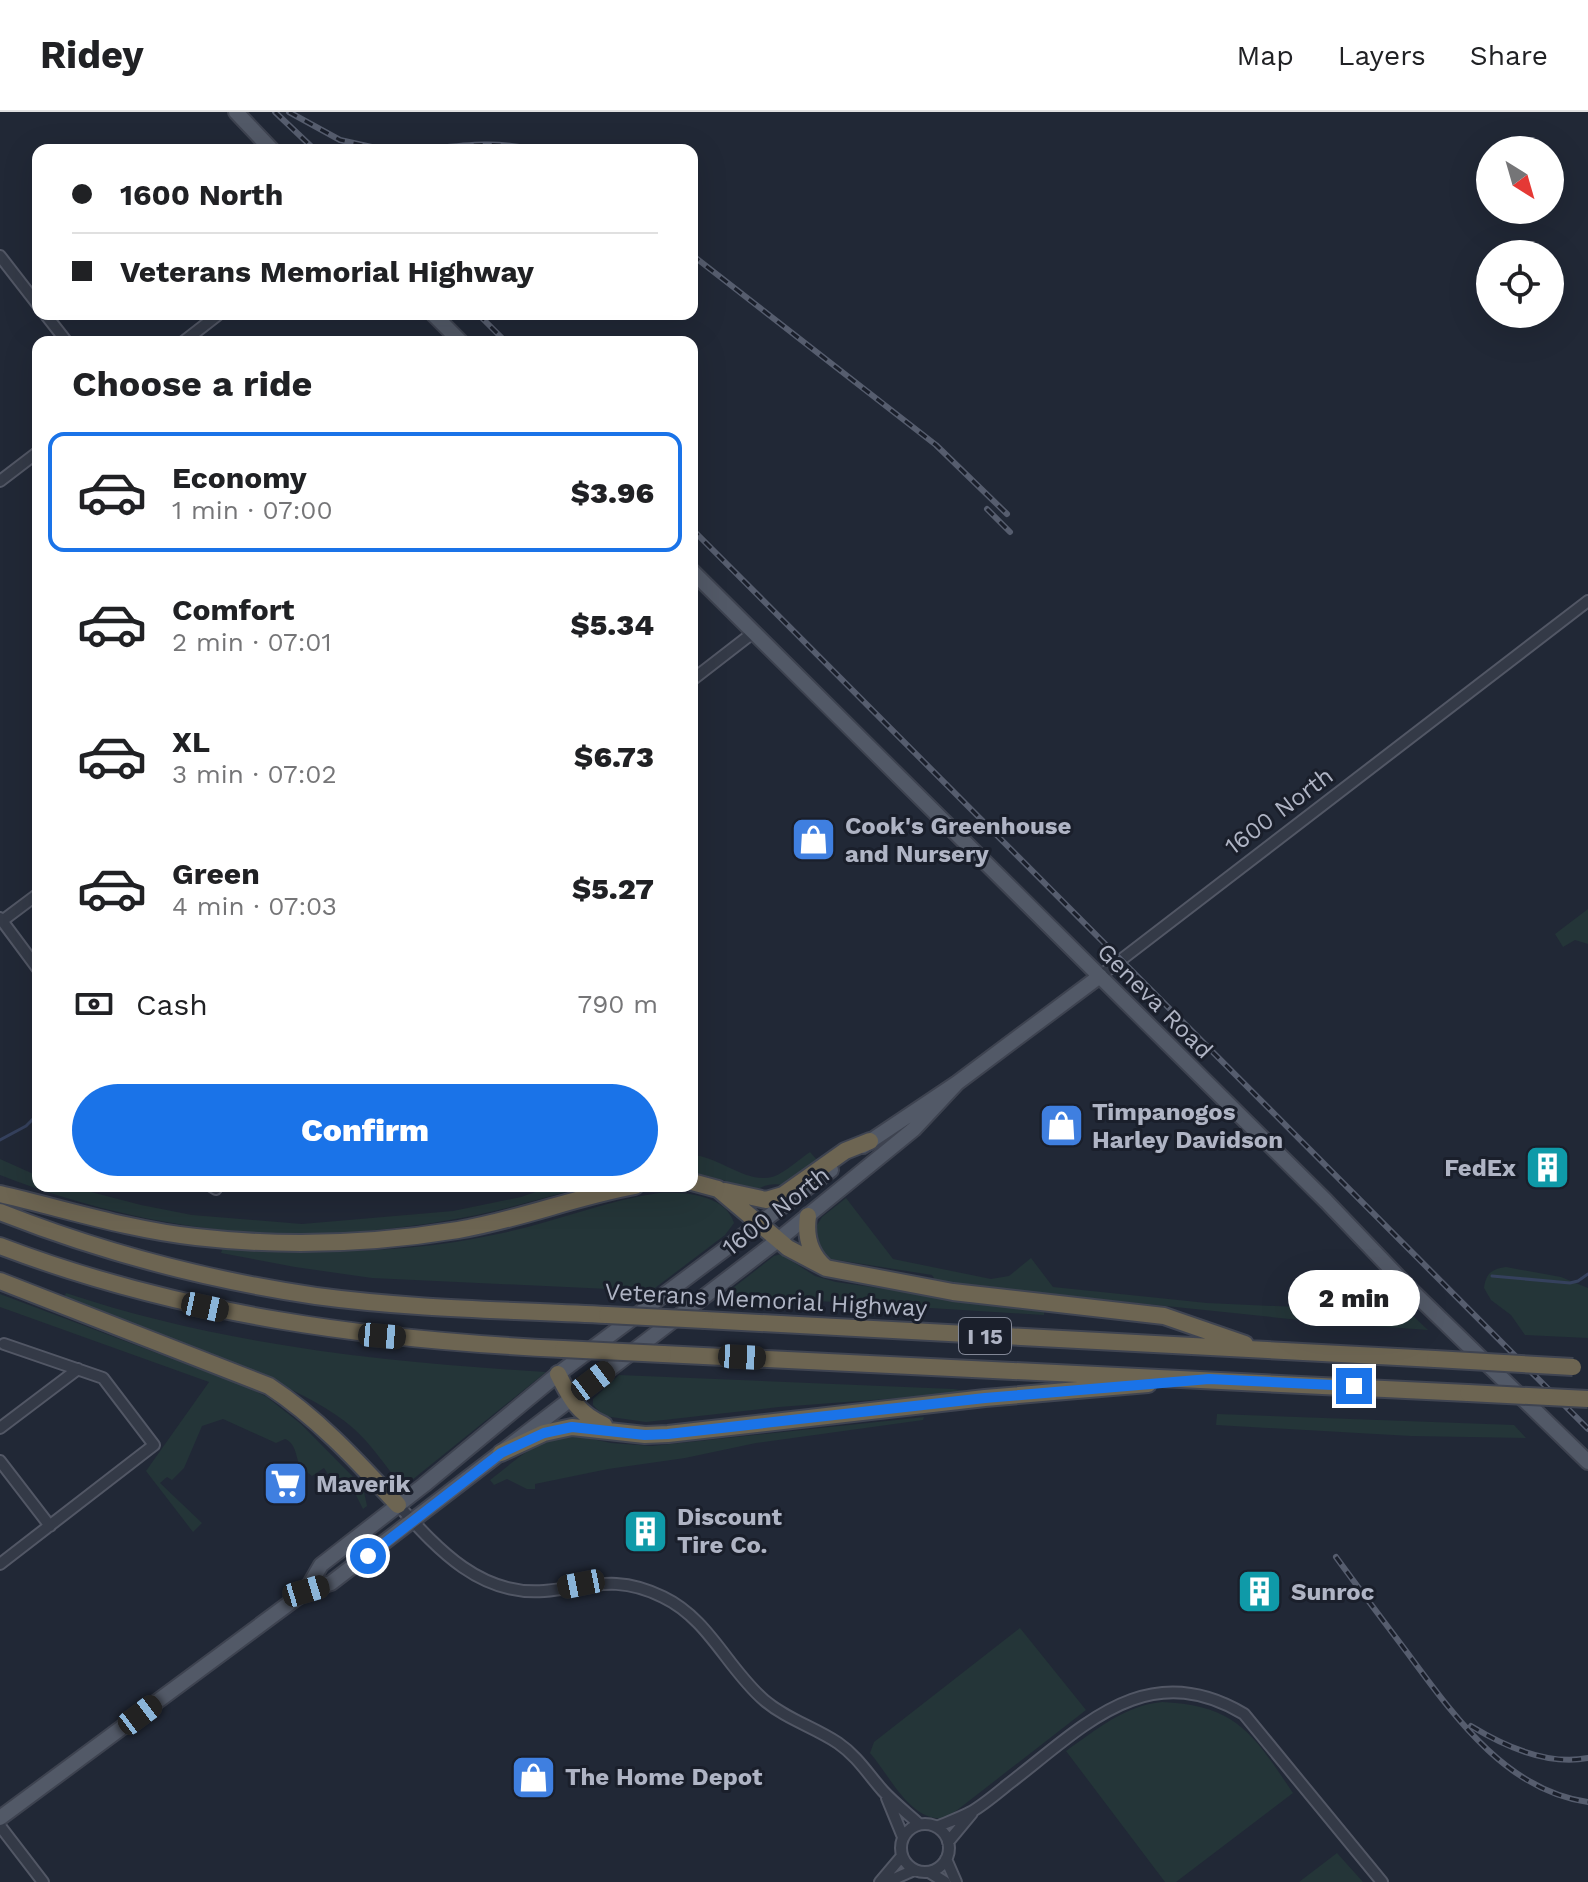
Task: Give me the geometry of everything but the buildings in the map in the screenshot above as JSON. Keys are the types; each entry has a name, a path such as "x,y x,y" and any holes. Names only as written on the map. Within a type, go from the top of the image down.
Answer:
{"highway":[{"path":"698,1184 766,1200 783,1195 845,1151 870,1141"},
{"path":"718,1189 798,1256 826,1268 953,1292 1164,1316 1266,1351"},
{"path":"0,1194 195,1237 292,1243 362,1242 458,1230 530,1215 613,1192"},
{"name":"Veterans Memorial Highway","path":"0,1212 159,1264 285,1291 419,1306 1580,1367"},
{"path":"808,1216 807,1241 817,1260 826,1268"},
{"name":"I 15","path":"0,1246 142,1292 255,1317 382,1336 563,1349 1588,1399"},
{"path":"0,1281 269,1386 322,1426 398,1505"},
{"path":"558,1374 582,1414 624,1432"},
{"path":"501,1453 544,1433 572,1427 668,1434 985,1398 1209,1379"}],"main road":[{"path":"236,112 266,144"},
{"path":"439,320 455,336"},
{"name":"Geneva Road","path":"698,577 1410,1289 1588,1462"},
{"name":"1600 North","path":"306,1591 321,1565 558,1374 870,1141 957,1083 1100,976"},
{"name":"1600 North","path":"0,1818 306,1591 331,1583 413,1522 808,1216 914,1129 957,1083"}],"street":[{"path":"0,256 32,297"},
{"path":"50,320 62,336"},
{"path":"191,336 211,320"},
{"path":"0,481 32,457"},
{"name":"1600 North","path":"1100,976 1588,601"},
{"path":"698,675 754,632"},
{"path":"32,898 1,920 32,961"},
{"path":"0,1564 154,1445 103,1378 4,1344"},
{"path":"0,1428 78,1369"},
{"path":"0,1461 50,1526"},
{"path":"398,1505 450,1560 492,1584 541,1591 608,1583 638,1587 664,1597 703,1627 766,1702 837,1742 856,1757 885,1793 919,1824 937,1827 973,1811 1101,1714 1148,1693 1188,1693 1211,1699 1244,1714 1382,1882"},
{"path":"880,1882 902,1856 903,1837 885,1793"},
{"path":"956,1882 946,1859 948,1842 973,1811"},
{"path":"903,1837 919,1824"},
{"path":"0,1826 43,1882"},
{"path":"937,1827 948,1842"},
{"path":"902,1856 914,1870"},
{"path":"929,1872 946,1859"},
{"path":"887,1882 914,1870 929,1872 945,1882"}],"shaded area":[{"path":"1588,909 1588,944 1575,940 1563,947 1555,934"},
{"path":"810,1152 817,1160 784,1185 766,1185 752,1194 723,1180 698,1174 698,1156 753,1177 772,1177"},
{"path":"0,1159 32,1173 32,1186 0,1175"},
{"path":"49,1192 91,1192 192,1215 302,1224 453,1211 536,1192 566,1192 491,1212 415,1226 294,1234 177,1224"},
{"path":"659,1193 691,1194 713,1200 729,1213 734,1223 725,1235 651,1291 372,1278 221,1253 223,1247 361,1251 464,1241"},
{"path":"846,1198 893,1259 991,1279 1009,1276 1031,1258 1053,1287 1207,1303 1409,1312 1428,1330 1319,1322 945,1283 936,1281 932,1275 831,1259 818,1251 814,1230 822,1217"},
{"path":"781,1254 815,1276 836,1282 1044,1311 1044,1315 724,1295 774,1256"},
{"path":"1506,1267 1561,1277 1588,1288 1588,1338 1525,1335 1511,1315 1491,1300 1484,1288 1490,1273"},
{"path":"66,1293 183,1326 303,1348 424,1363 546,1372 412,1480 400,1484 360,1434 315,1402 222,1358 63,1300"},
{"path":"0,1294 215,1375 217,1372 267,1397 301,1424 363,1487 367,1506 363,1509 350,1483 337,1488 324,1468 312,1476 300,1467 289,1441 285,1439 276,1443 223,1419 202,1426 184,1468 172,1480 167,1477 160,1483 202,1523 193,1532 146,1471 209,1382 0,1307"},
{"path":"619,1375 953,1389 966,1393 779,1407 646,1422 604,1416 593,1405 593,1399"},
{"path":"1217,1414 1514,1425 1526,1438 1411,1436 1216,1425"},
{"path":"924,1417 923,1420 756,1443 685,1458 608,1469 535,1484 535,1489 527,1489 507,1479 494,1485 490,1480 536,1446 568,1434 611,1443 652,1446"},
{"path":"1020,1628 1086,1710 947,1818 923,1814 903,1797 870,1753 874,1742"},
{"path":"1162,1702 1188,1704 1227,1717 1254,1740 1293,1793 1176,1882 1165,1882 1066,1751 1123,1713"},
{"path":"1337,1853 1363,1882 1299,1882"}],"waterway":[{"path":"0,1140 32,1120"},
{"path":"1492,1276 1570,1283 1588,1274"}],"railway":[{"path":"275,112 309,144"},
{"path":"289,112 340,140 358,144"},
{"path":"698,260 936,445 1007,514"},
{"path":"484,320 500,336"},
{"path":"987,509 1010,532"},
{"path":"698,535 1588,1429"},
{"path":"1336,1557 1445,1702 1485,1747 1532,1783 1559,1795 1588,1802"},
{"path":"1471,1726 1498,1741 1542,1757 1588,1758"}],"place":[{"name":"Cook's Greenhouse and Nursery","path":"814,840"},
{"name":"Timpanogos Harley Davidson","path":"1061,1126"},
{"name":"FedEx","path":"1547,1168"},
{"name":"Maverik","path":"285,1484"},
{"name":"Discount Tire Co.","path":"646,1531"},
{"name":"Sunroc","path":"1260,1592"},
{"name":"The Home Depot","path":"534,1777"}],"route":[{"path":"368,1556 501,1453 558,1429 572,1427 645,1435 668,1434 985,1398 1209,1379 1354,1386"}]}
